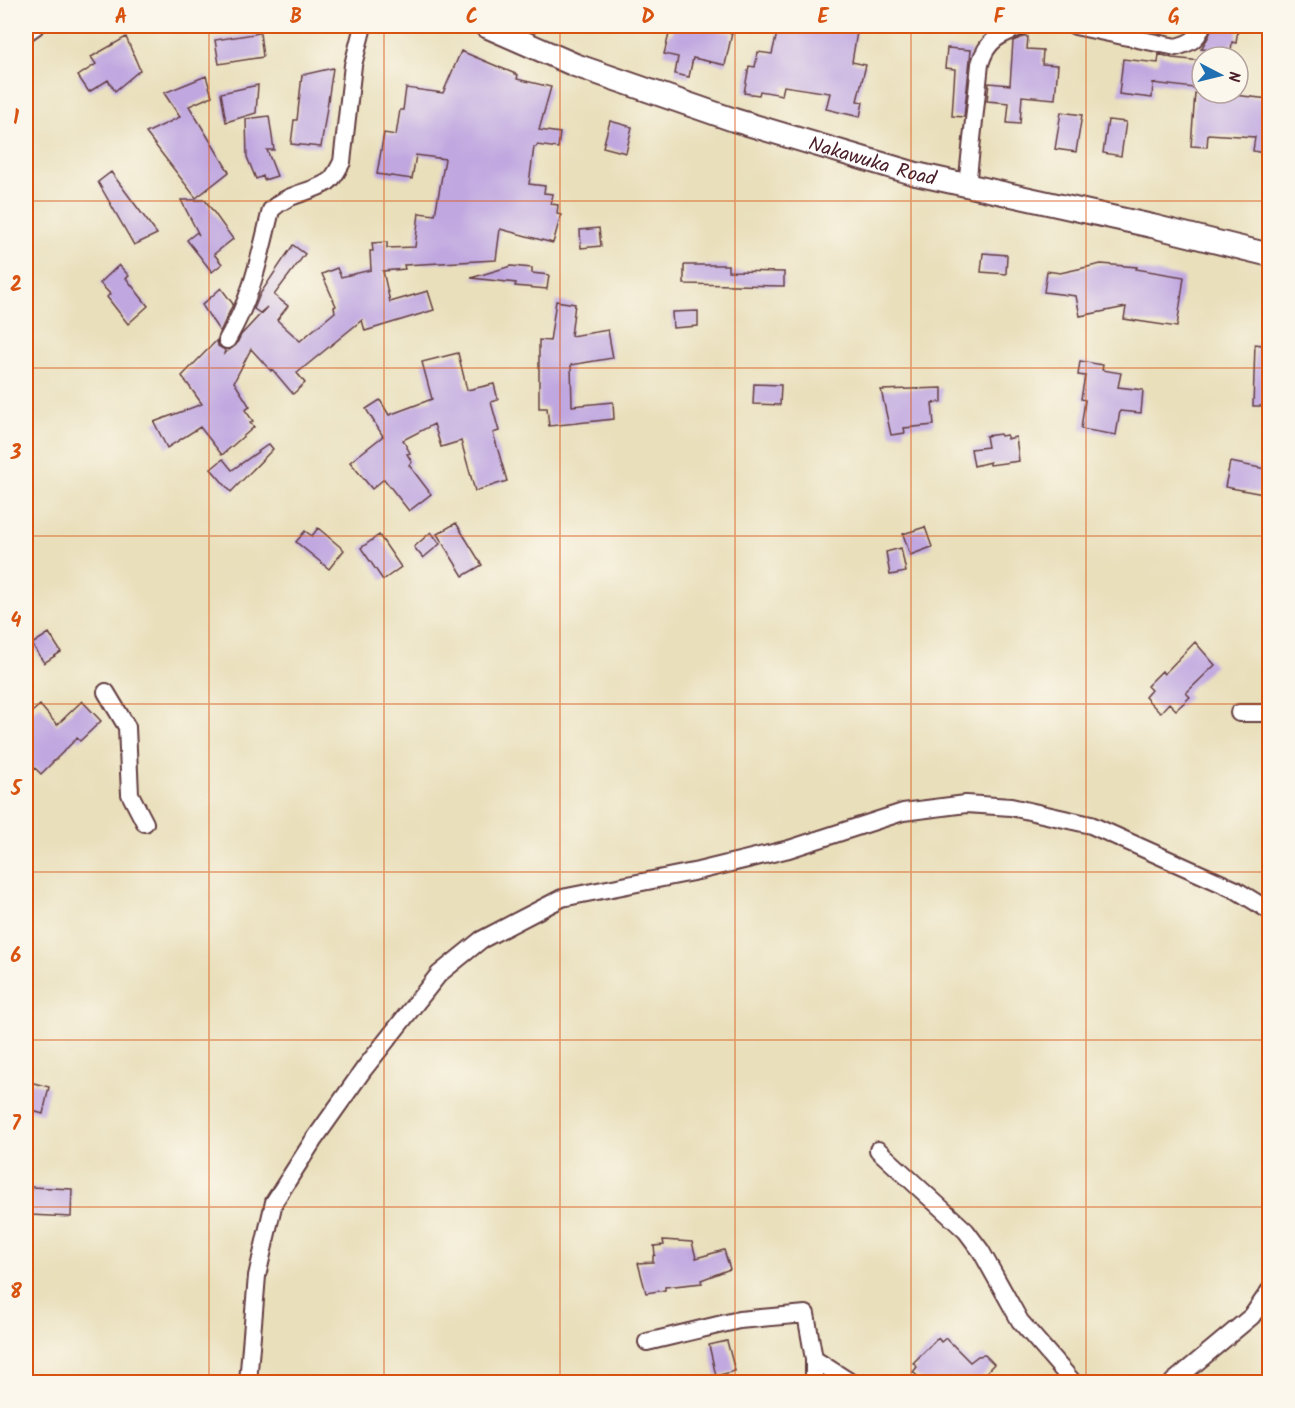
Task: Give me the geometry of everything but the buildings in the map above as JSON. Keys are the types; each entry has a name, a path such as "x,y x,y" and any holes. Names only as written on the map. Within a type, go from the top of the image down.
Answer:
{"main road":[{"name":"Nakawuka Road","path":"486,26 575,65 734,120 916,174 1152,226 1269,255"}],"street":[{"path":"26,33 36,26"},
{"path":"228,339 243,312 255,281 271,210 292,195 328,182 336,174 342,162 352,65 363,26"},
{"path":"967,186 983,53 994,38 1023,26"},
{"path":"1075,26 1176,47 1191,43 1199,36 1202,26"},
{"path":"106,692 127,727 130,794 145,823"},
{"path":"1239,713 1269,713"},
{"path":"248,1383 257,1276 274,1202 313,1141 364,1069 439,974 481,940 562,898 698,871 789,849 903,812 966,804 1011,807 1092,825 1236,890 1269,911"},
{"path":"878,1150 966,1231 981,1251 1020,1321 1073,1383"},
{"path":"1173,1383 1252,1316 1269,1290"},
{"path":"647,1342 739,1320 806,1314 814,1359 814,1383"},
{"path":"814,1359 850,1383"}]}
